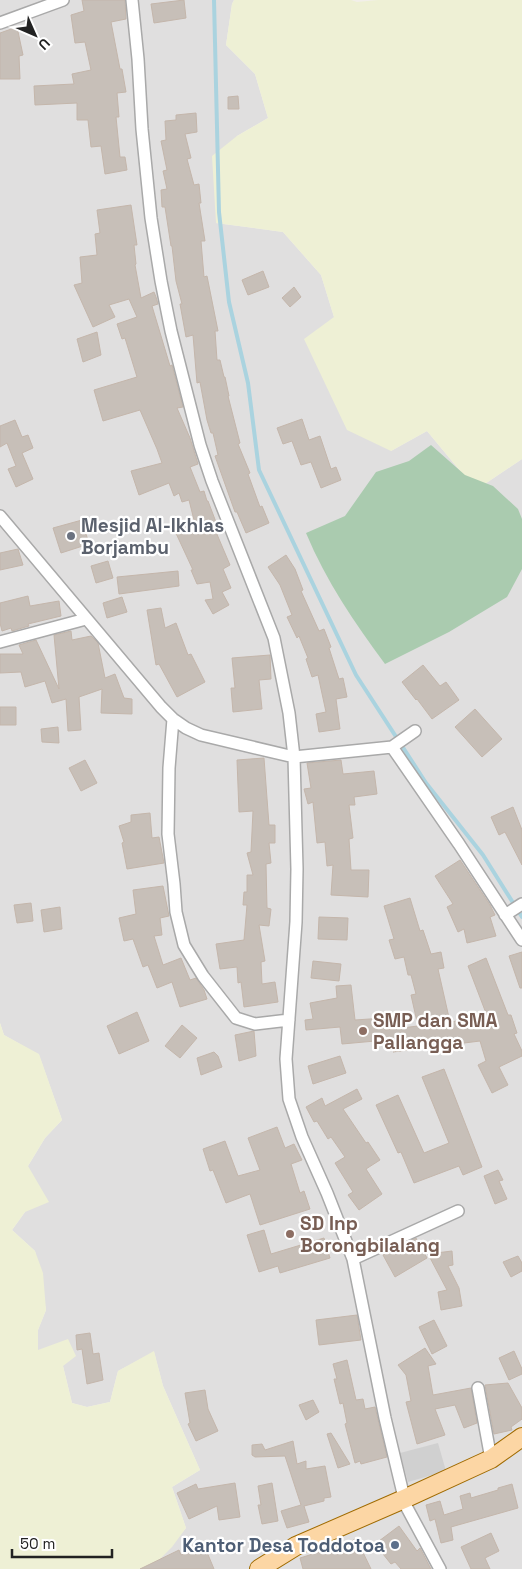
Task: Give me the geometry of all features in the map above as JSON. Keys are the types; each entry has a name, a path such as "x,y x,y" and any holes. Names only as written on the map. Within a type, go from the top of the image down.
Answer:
{"main road":[{"path":"259,1569 296,1546 491,1459 522,1437"}],"street":[{"path":"0,23 63,0"},
{"path":"132,0 151,218 160,281 171,331 200,445 212,481 274,638 289,713 294,757 297,870 296,922 286,1059 289,1099 291,1109 353,1259 385,1418 406,1506 440,1569"},
{"path":"0,516 173,719 201,735 294,757 394,745 412,732"},
{"path":"0,642 86,619"},
{"path":"173,719 169,768 168,834 176,912 184,945 204,976 236,1018 255,1024 289,1020"},
{"path":"394,745 459,844 514,909 522,940"},
{"path":"353,1259 458,1211"},
{"path":"478,1388 491,1459"}],"shaded area":[{"path":"0,0 234,0 226,45 255,74 268,118 237,136 216,223 283,232 321,275 334,317 391,451 427,431 476,490 522,459 522,1569 150,1569 186,1528 172,1487 200,1470 163,1386 154,1352 118,1371 110,1402 87,1407 72,1403 63,1366 38,1350 38,1330 46,1310 35,1251 12,1230 25,1212 28,1166 45,1138 62,1120 39,1055 4,1035 0,1023"},
{"path":"438,1443 446,1471 408,1482 400,1453"}],"green space":[{"path":"234,0 351,0 357,2 378,0 522,0 522,459 476,490 427,431 391,451 347,430 304,339 334,317 321,275 283,232 216,223 212,156 237,136 268,118 255,74 226,45"},
{"path":"431,445 465,475 493,486 518,509 522,519 522,569 507,597 449,632 385,664 341,601 322,568 306,533 345,516 376,472 409,461"},
{"path":"0,1023 4,1035 39,1054 62,1120 45,1138 28,1166 49,1202 25,1212 12,1230 35,1251 43,1273 46,1310 38,1330 38,1350 68,1339 76,1356 63,1366 72,1403 87,1407 110,1402 118,1371 154,1351 163,1386 200,1470 172,1487 186,1528 172,1547 150,1569 0,1569"}],"building":[{"path":"82,0 125,0 126,19 111,22 126,92 117,93 119,117 116,117 120,157 125,157 127,170 105,174 101,146 91,147 88,120 77,120 77,103 35,105 34,86 74,84 72,74 91,70 85,42 75,43 71,15 84,11"},
{"path":"184,0 186,18 154,23 151,4"},
{"path":"17,27 23,55 19,56 20,79 0,79 0,33"},
{"path":"238,96 239,109 228,109 228,97"},
{"path":"196,113 197,132 185,134 191,158 187,159 194,185 199,184 201,203 199,203 205,241 201,241 204,277 207,276 218,331 215,331 217,360 220,360 225,377 240,443 238,444 250,473 248,474 260,507 262,506 269,523 246,533 237,512 235,512 215,456 218,455 213,433 211,433 207,420 200,382 197,383 193,335 186,337 165,207 162,207 161,190 167,189 163,171 167,170 161,141 166,140 165,121 176,120 176,115"},
{"path":"131,205 137,245 134,245 135,265 141,298 154,292 156,297 158,304 152,306 170,366 172,365 183,407 177,408 190,438 198,464 190,467 200,492 204,491 219,530 216,532 230,565 223,569 231,588 222,592 229,605 213,614 205,600 213,599 210,582 197,584 191,570 193,570 174,529 194,520 189,500 182,502 179,493 174,496 169,483 139,495 131,471 162,463 157,449 140,410 103,421 94,390 137,377 125,338 122,339 117,324 137,317 129,299 109,305 115,317 93,327 74,285 82,283 80,257 97,255 95,234 100,233 97,210"},
{"path":"263,271 269,287 248,295 242,280"},
{"path":"294,287 301,297 290,307 282,298"},
{"path":"97,332 101,355 83,362 77,339"},
{"path":"302,419 309,440 320,436 331,469 336,467 341,480 321,488 311,462 301,465 292,441 283,444 277,428"},
{"path":"15,420 22,437 28,435 33,448 22,453 33,479 16,487 8,469 16,466 7,443 0,447 0,426"},
{"name":"Mesjid Al-Ikhlas Borjambu","path":"82,520 89,544 61,553 53,528"},
{"path":"18,549 23,565 0,570 0,553"},
{"path":"286,555 295,569 303,590 301,591 319,631 324,629 331,647 329,648 339,679 343,678 347,697 336,699 340,729 319,732 316,714 326,712 318,675 312,677 306,659 308,658 299,636 297,638 287,617 292,615 280,585 268,567"},
{"path":"108,561 113,578 96,583 91,566"},
{"path":"178,571 179,586 119,594 117,577"},
{"path":"28,596 30,606 59,601 61,616 28,624 29,626 12,631 11,628 2,631 0,603"},
{"path":"122,597 127,612 107,618 103,603"},
{"path":"161,608 165,628 176,623 188,655 191,654 205,682 177,697 159,664 156,665 147,610"},
{"path":"71,631 72,640 91,636 98,643 105,678 115,674 124,698 132,699 132,714 101,713 102,689 79,697 81,730 68,731 66,699 52,703 45,681 25,687 21,672 0,673 0,654 23,654 19,645 36,640 59,689 54,635"},
{"path":"270,655 271,679 259,680 262,709 233,712 231,688 235,688 232,658"},
{"path":"423,665 440,686 446,682 459,700 432,719 402,682"},
{"path":"0,707 16,707 16,725 0,725"},
{"path":"475,709 502,739 482,757 455,727"},
{"path":"58,727 59,743 42,742 41,729"},
{"path":"264,758 269,825 275,825 275,843 269,843 271,863 266,864 267,908 271,909 269,926 259,925 265,961 261,962 262,984 275,982 278,1002 244,1007 241,982 238,983 237,967 220,969 216,944 244,940 247,905 243,905 244,892 247,892 247,875 253,875 247,853 251,852 253,811 239,812 237,760"},
{"path":"85,760 97,783 81,791 69,768"},
{"path":"341,760 343,774 374,771 377,794 354,797 355,805 349,805 353,838 349,839 351,870 369,870 368,897 331,895 333,865 327,866 325,842 317,843 313,802 308,804 304,789 311,788 307,763"},
{"path":"513,807 522,830 522,865 505,832 499,835 491,817"},
{"path":"150,813 152,838 159,837 164,863 127,869 122,843 124,842 119,826 131,822 131,815"},
{"path":"460,860 495,915 490,917 496,936 467,943 464,929 458,932 447,907 453,904 435,876"},
{"path":"163,886 169,916 160,918 162,935 154,936 163,965 181,958 190,980 196,978 204,990 207,999 180,1007 172,982 157,988 148,965 143,967 133,939 124,941 119,918 136,914 133,890"},
{"path":"410,898 420,931 423,930 431,954 441,952 444,968 438,969 450,1022 464,1020 465,1028 489,1021 468,966 486,958 508,1015 511,1015 517,1033 514,1034 522,1051 522,1056 499,1067 508,1085 492,1093 478,1065 486,1061 480,1041 393,1052 420,1037 342,1044 340,1027 306,1030 305,1020 313,1019 310,1003 337,998 336,986 351,985 355,1020 384,1018 385,1030 418,1026 411,995 416,994 411,975 408,975 404,957 395,959 389,940 394,939 384,906"},
{"path":"31,903 33,921 17,923 14,905"},
{"path":"60,907 62,929 44,932 41,910"},
{"path":"319,917 348,918 347,940 318,939"},
{"path":"522,952 522,988 520,988 509,956"},
{"path":"313,961 341,964 339,981 311,978"},
{"path":"137,1012 149,1041 119,1054 107,1026"},
{"path":"182,1025 197,1038 180,1058 165,1046"},
{"path":"254,1031 256,1056 239,1061 235,1035"},
{"path":"214,1052 218,1056 222,1067 201,1075 197,1058"},
{"path":"340,1056 346,1073 313,1084 308,1066"},
{"path":"444,1069 482,1167 463,1175 459,1166 414,1183 401,1152 398,1153 376,1105 398,1095 424,1153 449,1143 422,1077"},
{"path":"357,1089 362,1099 343,1109 380,1160 366,1169 382,1194 359,1210 348,1195 353,1192 335,1163 345,1157 331,1137 328,1139 317,1121 314,1122 306,1107 322,1098 325,1106"},
{"path":"277,1127 285,1148 294,1144 302,1160 291,1164 300,1193 304,1191 310,1209 260,1225 250,1194 226,1203 213,1170 210,1171 203,1149 225,1141 238,1176 260,1170 248,1138"},
{"path":"498,1170 503,1180 499,1181 507,1199 495,1204 484,1176"},
{"path":"264,1230 271,1254 324,1238 330,1258 280,1273 278,1266 259,1272 247,1235"},
{"path":"416,1238 427,1258 395,1277 383,1255"},
{"path":"452,1251 453,1265 448,1266 459,1288 462,1306 441,1310 438,1292 447,1290 428,1254"},
{"path":"518,1256 522,1263 522,1271 511,1277 503,1262"},
{"path":"357,1315 361,1340 319,1345 316,1320"},
{"path":"434,1320 447,1346 432,1354 419,1327"},
{"path":"90,1333 93,1354 99,1353 103,1380 87,1384 82,1349 77,1350 76,1335"},
{"path":"425,1348 436,1364 428,1366 433,1395 471,1388 477,1423 464,1428 455,1405 435,1409 445,1435 417,1444 406,1402 411,1401 406,1375 398,1365"},
{"path":"514,1351 522,1369 522,1374 509,1380 499,1358"},
{"path":"347,1360 356,1400 363,1399 365,1409 375,1407 387,1457 361,1464 360,1461 355,1463 345,1424 347,1423 343,1403 340,1404 334,1379 337,1379 333,1364"},
{"path":"508,1383 522,1408 522,1419 511,1427 512,1430 494,1434 485,1385"},
{"path":"205,1390 208,1409 218,1431 196,1441 188,1424 190,1423 185,1393"},
{"path":"313,1400 319,1412 306,1420 299,1405"},
{"path":"331,1433 350,1464 338,1468 327,1434"},
{"path":"293,1441 297,1464 306,1461 306,1469 325,1466 331,1497 324,1498 324,1501 304,1506 309,1522 287,1528 281,1511 301,1505 285,1456 255,1457 252,1455 252,1445 262,1444 265,1450"},
{"path":"235,1483 240,1517 219,1520 217,1506 189,1519 177,1493 196,1484 198,1489"},
{"path":"272,1483 278,1521 262,1524 258,1505 261,1505 258,1486"},
{"path":"512,1484 518,1508 451,1527 453,1540 441,1543 435,1519 430,1521 426,1505 440,1501 444,1515 463,1509 460,1496 470,1493 471,1498"},
{"name":"Kantor Desa Toddotoa","path":"399,1526 417,1551 420,1548 431,1569 401,1569 395,1562 391,1564 375,1544"},
{"path":"491,1533 499,1551 485,1558 490,1569 471,1569 461,1547"},
{"path":"356,1538 371,1569 303,1569 300,1558 351,1542"},
{"path":"204,1545 214,1569 140,1569 179,1550 181,1555"}],"waterway":[{"path":"214,0 219,212 229,302 248,383 259,470 356,675 426,783 483,855 522,917"}],"place":[{"name":"Mesjid Al-Ikhlas Borjambu","path":"71,536"},
{"name":"SMP dan SMA Pallangga","path":"363,1031"},
{"name":"SD Inp Borongbilalang","path":"290,1234"},
{"name":"Kantor Desa Toddotoa","path":"395,1545"}]}
